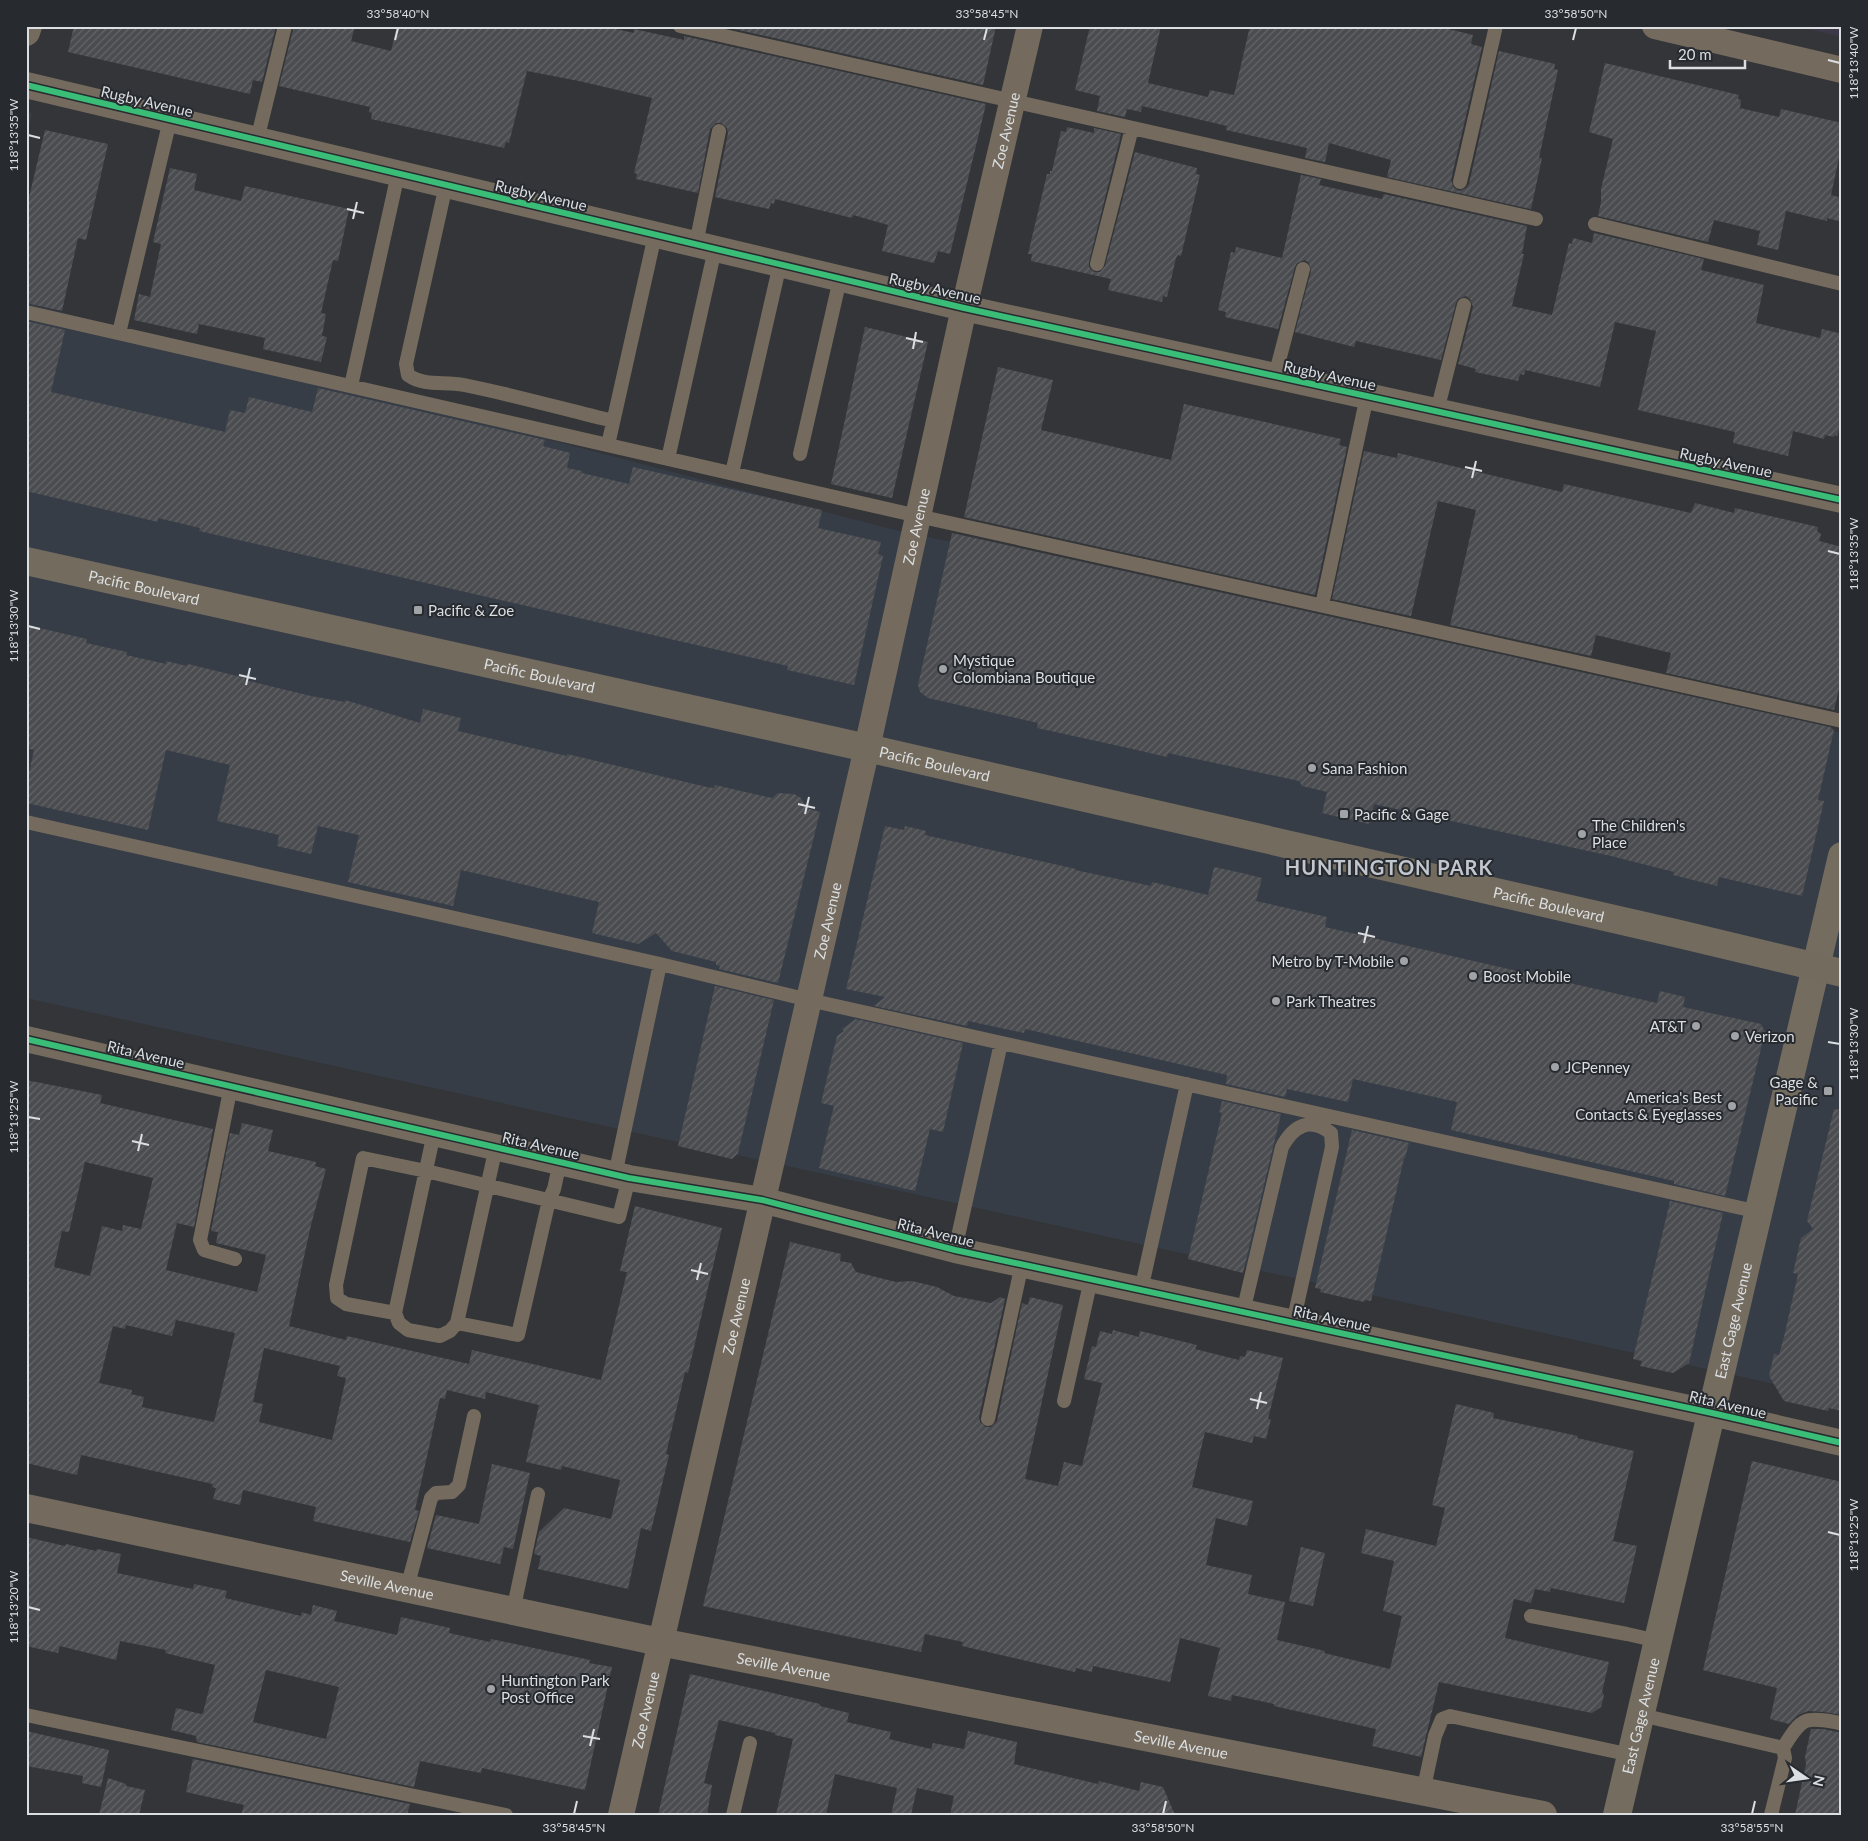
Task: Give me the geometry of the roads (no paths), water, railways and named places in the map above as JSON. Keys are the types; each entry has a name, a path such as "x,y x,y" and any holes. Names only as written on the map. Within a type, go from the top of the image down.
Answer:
{"main road":[{"name":"Pacific Boulevard","path":"26,561 867,748 1829,970"},
{"name":"East Gage Avenue","path":"1617,1815 1759,1212 1829,970 1842,856"}],"street":[{"path":"26,32 28,26"},
{"name":"Zoe Avenue","path":"622,1815 660,1642 867,748 964,308 1030,26"},
{"path":"1655,26 1842,70"},
{"name":"Rugby Avenue","path":"26,85 964,308 1842,500"},
{"name":"Rita Avenue","path":"26,1039 622,1176 762,1200 955,1250 1712,1412 1842,1443"},
{"name":"Seville Avenue","path":"26,1508 660,1642 1543,1815"}],"lane":[{"path":"257,140 285,26"},
{"path":"680,26 1536,219"},
{"path":"1460,182 1496,26"},
{"path":"119,333 170,120"},
{"path":"1097,264 1132,128"},
{"path":"668,458 706,247 719,131"},
{"path":"352,386 398,174"},
{"path":"446,185 406,364 408,375 416,380 431,383 461,384 613,421"},
{"path":"1594,224 1842,284"},
{"path":"608,445 655,235"},
{"path":"732,473 780,264"},
{"path":"1275,376 1303,269"},
{"path":"800,454 840,279"},
{"path":"1437,412 1464,305"},
{"path":"26,312 918,516 1842,721"},
{"path":"1322,605 1367,396"},
{"path":"26,822 660,964 809,1000 1759,1212"},
{"path":"395,1313 346,1304 337,1298 336,1285 363,1158 619,1216 622,1176 660,964"},
{"path":"955,1250 1001,1043"},
{"path":"1141,1290 1187,1084"},
{"path":"231,1086 200,1240 204,1250 235,1260"},
{"path":"1243,1312 1282,1147 1287,1137 1295,1130 1312,1124 1322,1126 1331,1133 1332,1146 1293,1322"},
{"path":"434,1133 395,1313 399,1323 408,1330 440,1336 450,1331 457,1323 496,1147"},
{"path":"457,1323 518,1335 549,1200 554,1189 560,1162"},
{"path":"988,1418 1022,1264"},
{"path":"1064,1401 1091,1279"},
{"path":"407,1588 431,1498 436,1493 452,1492 459,1485 474,1416"},
{"path":"513,1611 538,1494"},
{"path":"1531,1616 1627,1634 1658,1642"},
{"path":"26,1715 506,1815"},
{"path":"1641,1715 1783,1748"},
{"path":"1423,1792 1435,1736 1442,1719 1450,1716 1631,1755"},
{"path":"1771,1815 1785,1758 1783,1748 1796,1730 1806,1721 1834,1721 1842,1724"},
{"path":"733,1815 750,1743"}],"place":[{"name":"Pacific & Zoe","path":"418,610"},
{"name":"Mystique Colombiana Boutique","path":"943,669"},
{"name":"Sana Fashion","path":"1312,768"},
{"name":"Pacific & Gage","path":"1344,814"},
{"name":"The Children's Place","path":"1582,834"},
{"name":"Metro by T-Mobile","path":"1404,961"},
{"name":"Boost Mobile","path":"1473,976"},
{"name":"Park Theatres","path":"1276,1001"},
{"name":"AT&T","path":"1696,1026"},
{"name":"Verizon","path":"1735,1036"},
{"name":"JCPenney","path":"1555,1067"},
{"name":"Gage & Pacific","path":"1828,1091"},
{"name":"America's Best Contacts & Eyeglasses","path":"1732,1106"},
{"name":"Huntington Park Post Office","path":"491,1689"}],"district":[{"name":"HUNTINGTON PARK","path":"1389,867"}]}
